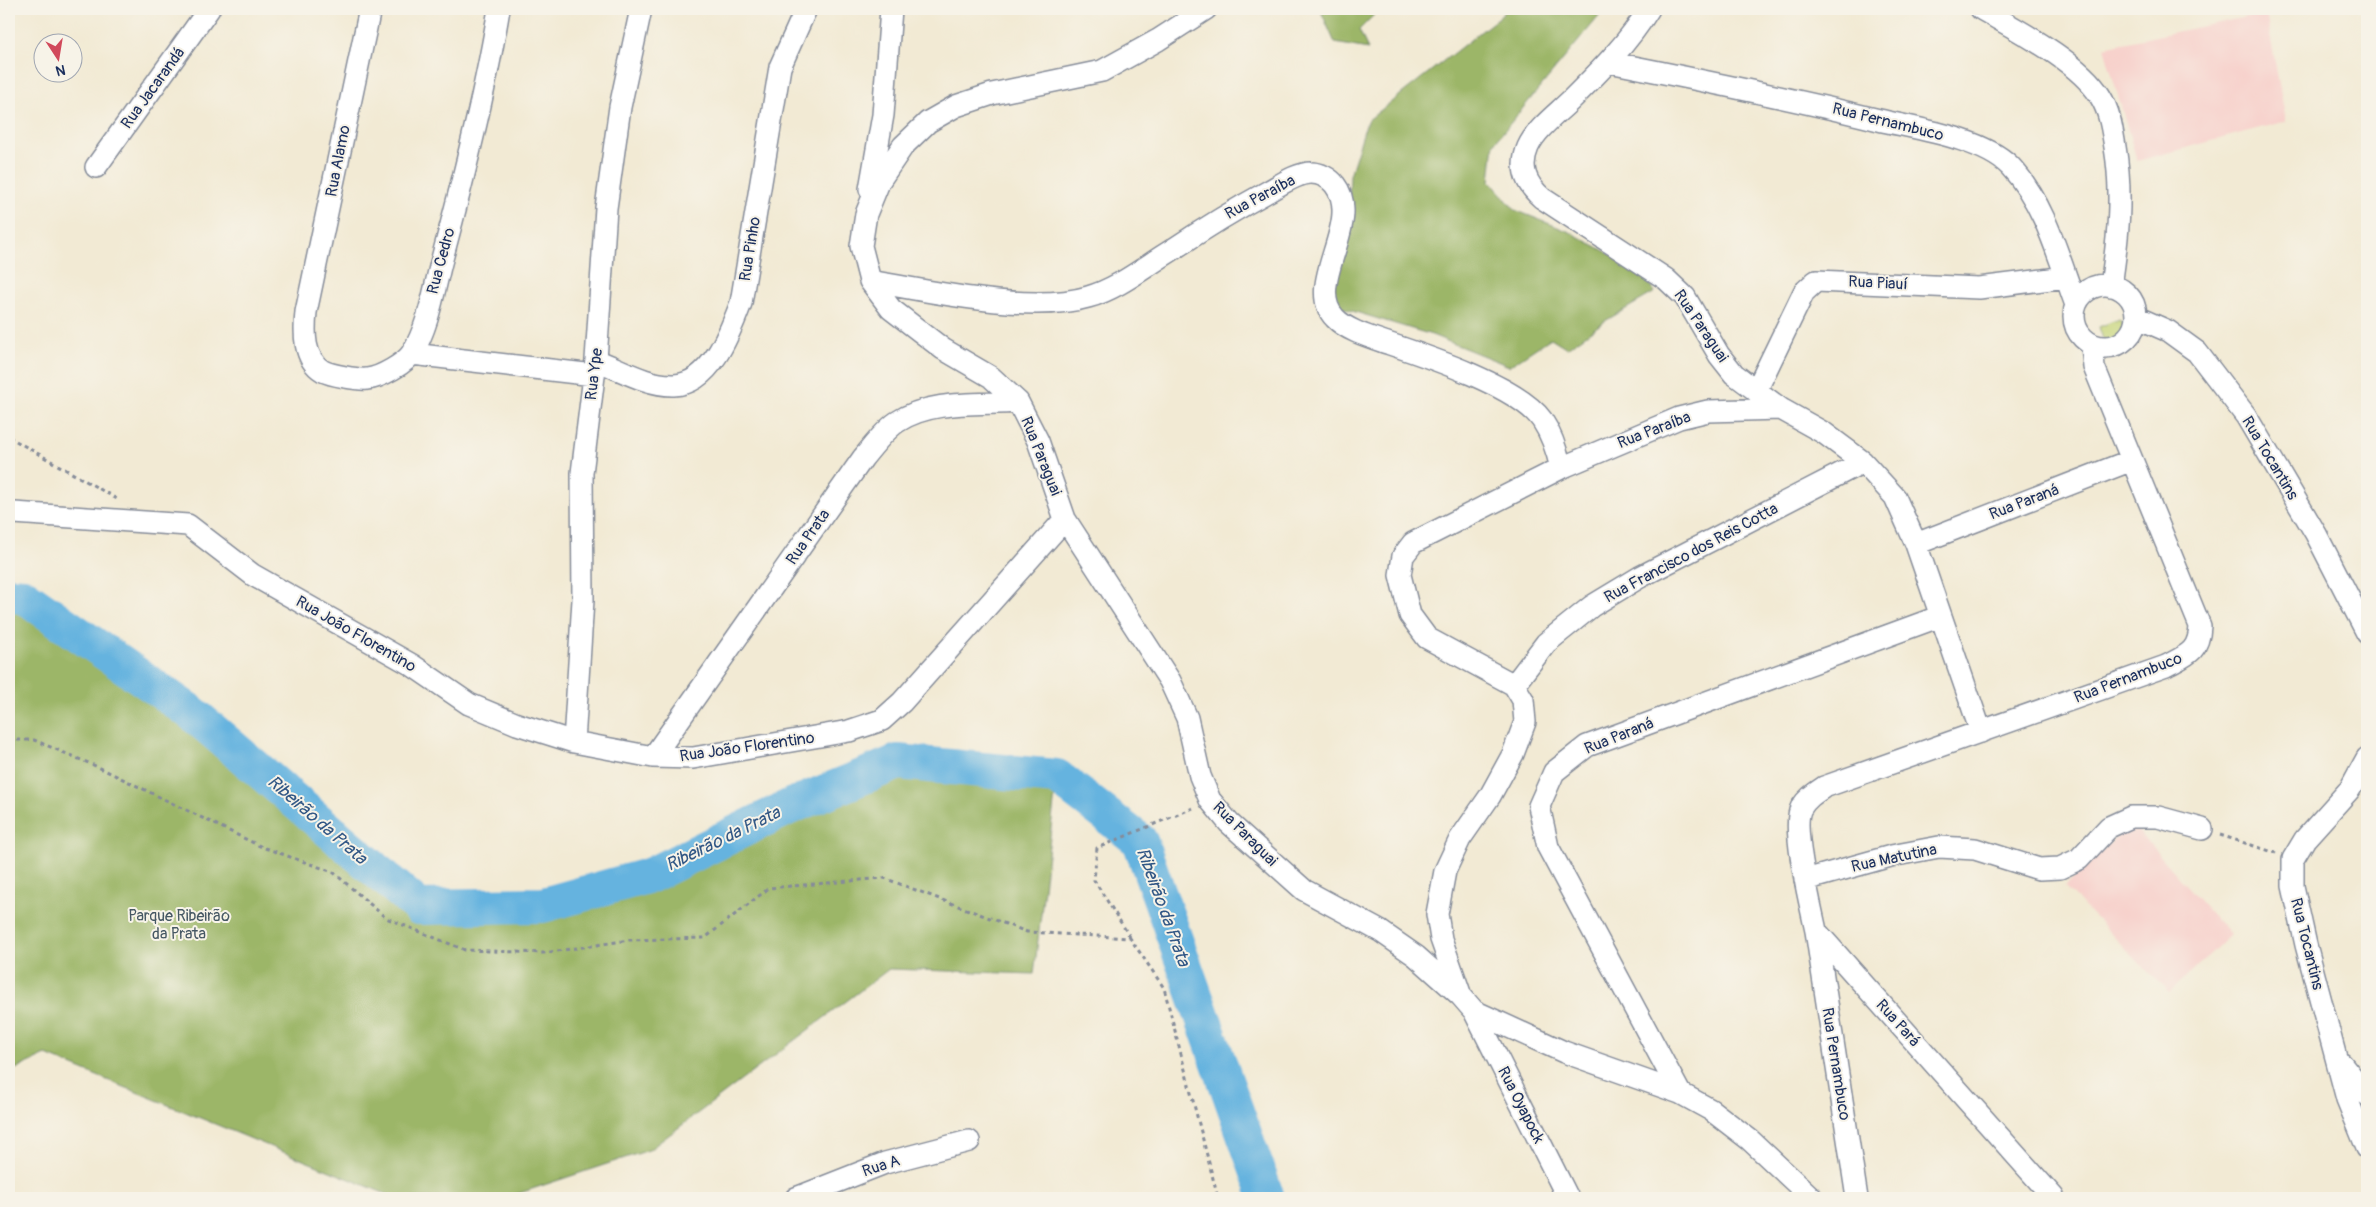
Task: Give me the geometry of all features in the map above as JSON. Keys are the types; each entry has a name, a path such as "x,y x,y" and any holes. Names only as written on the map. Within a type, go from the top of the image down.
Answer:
{"street":[{"name":"Rua Jacarandá","path":"96,167 208,9"},
{"name":"Rua Alamo","path":"370,9 306,312 304,336 310,356 323,371 368,379 390,371 412,354"},
{"name":"Rua Cedro","path":"412,354 424,324 464,176 491,56 499,9"},
{"name":"Rua Ype","path":"574,742 583,600 582,473 595,367 608,199 620,107 641,9"},
{"name":"Rua Pinho","path":"412,354 595,367 673,385 689,382 703,374 728,337 741,303 780,67 806,9"},
{"path":"866,214 883,115 891,9"},
{"name":"Rua Paraguai","path":"1206,9 1158,40 1102,71 992,94 956,106 928,122 903,146 880,180 866,214 861,246 870,281 891,309 943,349 990,377 1018,402 1038,441 1065,519 1170,681 1187,718 1200,776 1210,800 1229,823 1304,890 1380,931 1416,956 1468,1004"},
{"name":"Rua Paraguai","path":"1649,9 1609,62 1540,131 1528,146 1524,161 1525,175 1531,188 1542,198 1666,278 1685,297 1719,355 1734,374 1781,409 1824,433 1863,462 1895,497 1916,544 1981,732"},
{"path":"1981,9 2041,45 2080,73 2100,95 2111,120 2119,170 2120,204 2111,286"},
{"name":"Rua Pernambuco","path":"1609,62 1770,94 1971,142 2008,164 2023,182 2041,215 2076,305"},
{"name":"Rua Paraíba","path":"870,281 939,293 1017,302 1057,303 1088,297 1123,282 1224,216 1289,180 1311,173 1330,178 1342,193 1343,214 1327,283 1326,303 1335,318 1378,340 1461,368 1521,401 1541,418 1554,441 1561,468"},
{"name":"Rua Piauí","path":"1756,391 1804,292 1816,281 1979,288 2066,277"},
{"path":"2100,286 2111,286 2121,290 2129,297 2134,306 2136,317 2134,326 2125,340 2109,347 2092,344 2084,340 2075,324 2074,314 2076,305 2090,289 2100,286"},
{"name":"Rua Tocantins","path":"2136,317 2168,331 2197,352 2240,408 2316,534 2367,634"},
{"name":"Rua Pernambuco","path":"1798,822 1800,809 1809,798 1824,787 2166,666 2191,653 2200,639 2200,626 2094,367 2092,344"},
{"name":"Rua Prata","path":"653,757 863,458 881,437 897,422 916,412 938,407 1018,402"},
{"name":"Rua Paraíba","path":"1514,685 1427,638 1410,615 1400,575 1403,556 1413,542 1561,468 1679,418 1708,412 1781,409"},
{"name":"Rua Paraná","path":"1916,544 2132,460"},
{"name":"Rua Francisco dos Reis Cotta","path":"1514,685 1546,643 1592,606 1640,577 1863,462"},
{"name":"Rua João Florentino","path":"14,513 188,525 253,575 412,665 469,704 517,724 574,742 653,757 693,758 849,731 882,720 902,702 1065,519"},
{"name":"Rua Paraná","path":"1680,1092 1548,847 1539,806 1554,772 1587,746 1941,616"},
{"path":"1514,685 1523,700 1525,722 1513,754 1490,796 1460,839 1445,871 1437,914 1441,939 1468,1004 1564,1052 1680,1092 1711,1110 1750,1140 1812,1198"},
{"path":"2293,859 2305,839 2350,789 2367,758"},
{"name":"Rua Matutina","path":"1805,880 1891,856 1939,847 1975,849 2039,869 2060,868 2079,860 2109,827 2131,817 2158,817 2202,829"},
{"name":"Rua Pará","path":"1798,822 1805,880 1816,931 2054,1198"},
{"name":"Rua Tocantins","path":"2293,859 2293,886 2306,945 2347,1099 2367,1148"},
{"name":"Rua Pernambuco","path":"1816,931 1857,1198"},
{"name":"Rua Oyapock","path":"1468,1004 1568,1198"},
{"path":"2338,1060 2367,1094"},
{"name":"Rua A","path":"796,1198 885,1163 970,1141"}],"path":[{"path":"9,437 124,501"},
{"path":"9,740 34,740 98,767 262,847 332,872 386,918 465,950 544,953 629,940 705,938 769,888 884,878 1028,932 1130,938"},
{"path":"1168,818 1097,848 1094,880 1164,988 1218,1198"},
{"path":"2202,829 2293,859"}],"shaded area":[{"path":"2266,13 2286,121 2137,161 2104,47"},
{"path":"2131,823 2230,935 2169,993 2065,887"}],"green space":[{"path":"1320,9 1380,9 1359,30 1368,49 1335,43"},
{"path":"1505,9 1605,9 1494,143 1490,181 1515,210 1570,232 1637,269 1655,292 1605,321 1567,348 1551,338 1509,366 1432,335 1339,307 1333,290 1348,220 1350,175 1367,121 1502,15"},
{"path":"2119,319 2129,332 2126,345 2115,353 2108,354 2099,327"},
{"name":"Parque Ribeirão da Prata","path":"9,595 24,596 192,713 419,907 543,905 651,875 789,807 898,762 1057,777 1034,974 889,969 649,1150 505,1198 396,1198 46,1055 9,1072"}],"waterway":[{"name":"Ribeirão da Prata","path":"9,595 24,596 192,713 419,907 543,905 651,875 789,807 898,762 1057,777 1140,841 1267,1198"}]}
